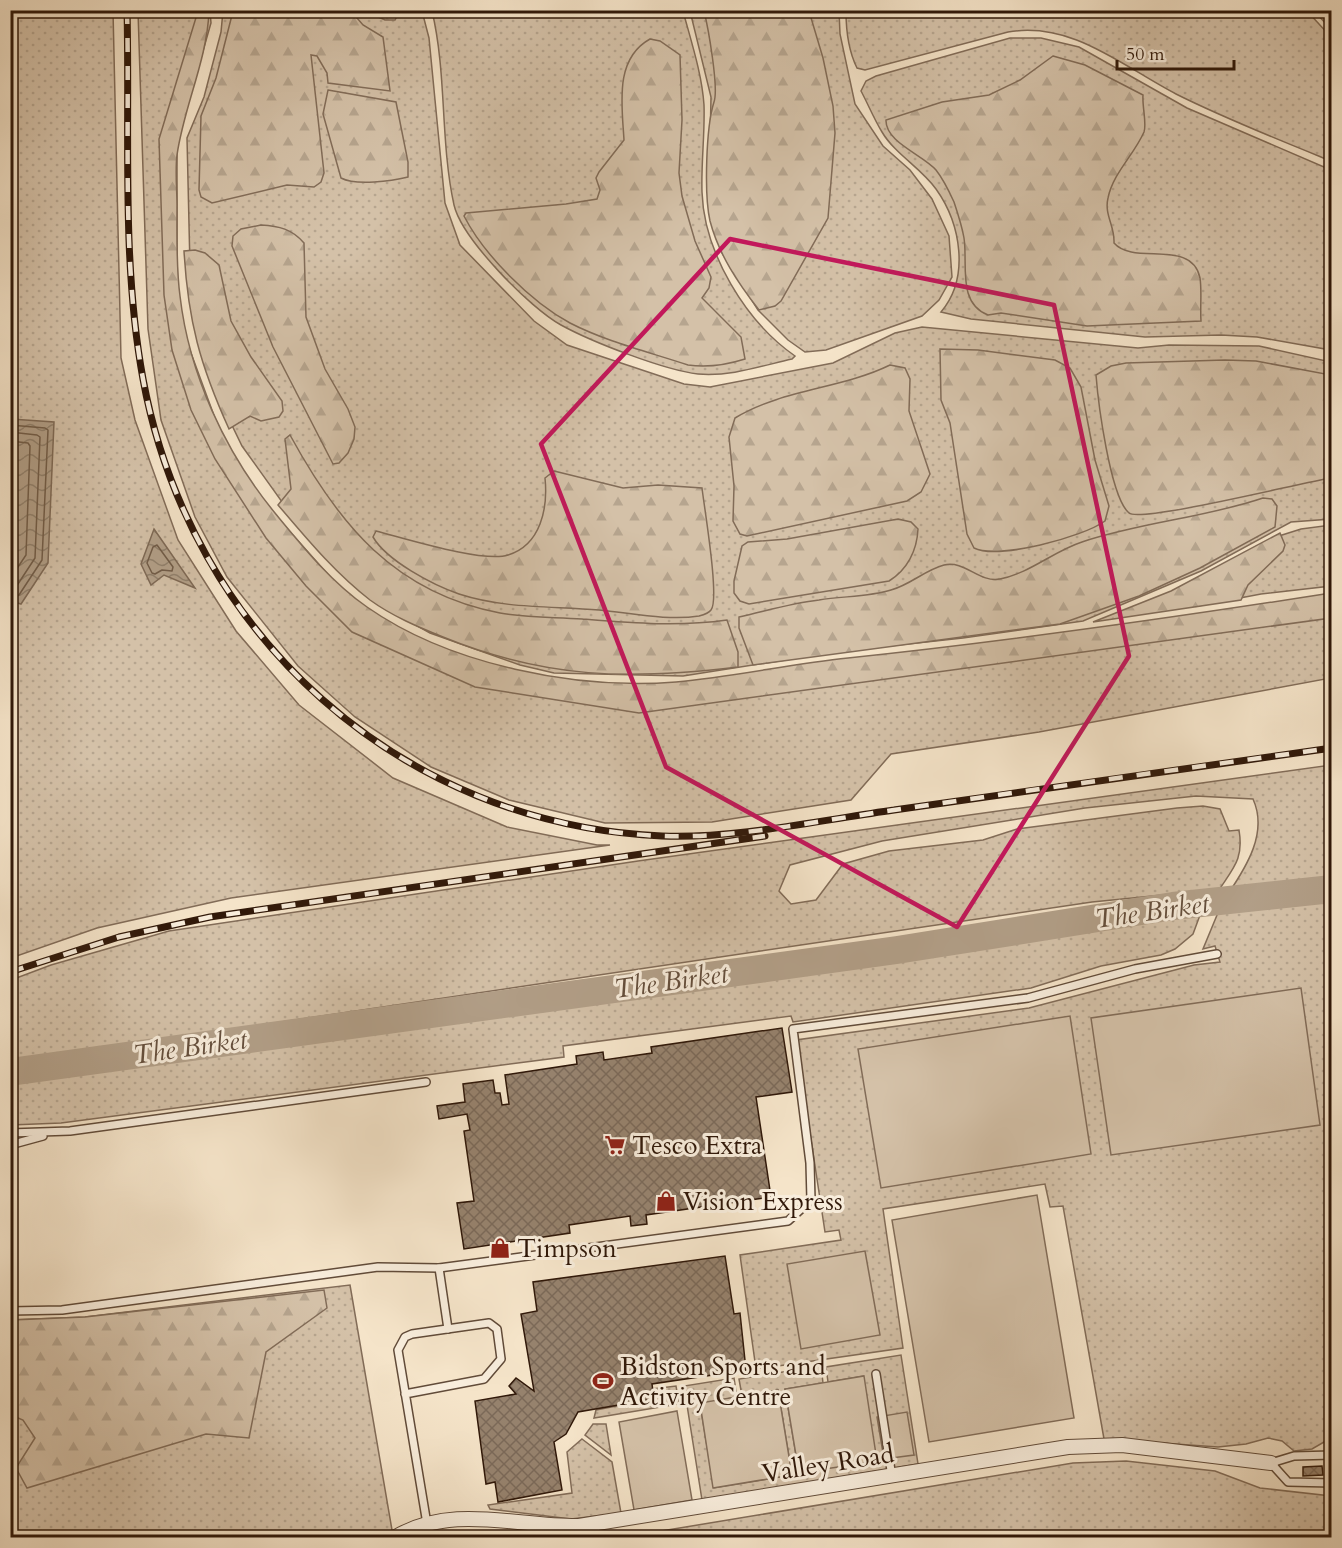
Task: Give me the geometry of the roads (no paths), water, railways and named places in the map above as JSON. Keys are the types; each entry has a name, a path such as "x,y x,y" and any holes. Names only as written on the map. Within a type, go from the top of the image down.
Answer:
{"street":[{"name":"Valley Road","path":"394,1538 427,1524 472,1518 502,1519 546,1527 579,1526 1068,1447 1111,1445 1272,1463"}],"lane":[{"path":"10,1311 62,1311 378,1268 440,1268 788,1221 811,1200 810,1163 794,1029 1028,999 1135,969 1217,954"},
{"path":"10,1145 51,1134 426,1082"},
{"path":"10,1133 51,1134"},
{"path":"440,1268 448,1329"},
{"path":"405,1394 480,1381 496,1368 501,1353 497,1329 489,1323 412,1334 400,1342 398,1350 405,1394 427,1524"},
{"path":"876,1374 892,1477"},
{"path":"1332,1455 1294,1456 1272,1463 1288,1482 1332,1483"}],"water":[{"path":"11,419 54,422 48,563 21,604 11,601"},
{"path":"154,529 195,588 164,575 151,585 141,564"}],"waterway":[{"name":"The Birket","path":"10,1072 897,950 1173,906 1332,889"}],"railway":[{"path":"127,10 129,242 136,334 143,379 168,472 207,557 259,633 322,699 395,754 477,796 567,824 662,836 689,836 778,828 1332,748"},
{"path":"10,972 119,937 210,917 765,836"}],"place":[{"name":"Tesco Extra","path":"615,1145"},
{"name":"Vision Express","path":"666,1201"},
{"name":"Timpson","path":"500,1248"},
{"name":"Bidston Sports and Activity Centre","path":"603,1381"}]}
